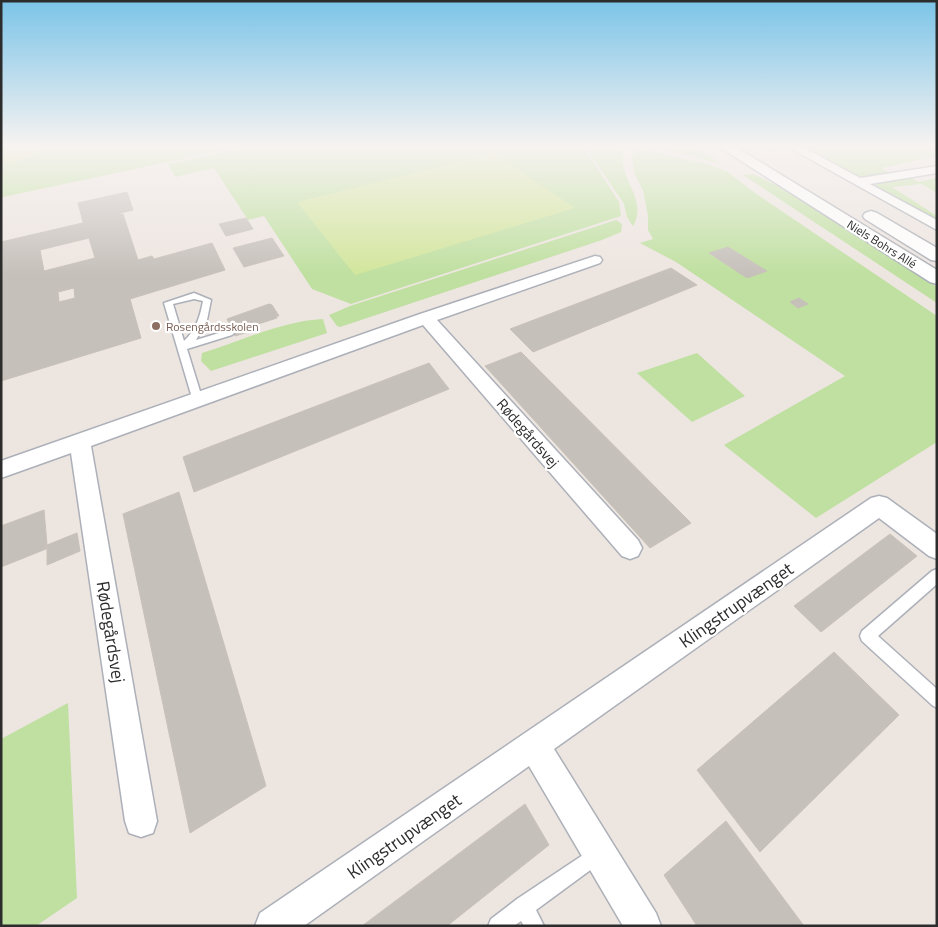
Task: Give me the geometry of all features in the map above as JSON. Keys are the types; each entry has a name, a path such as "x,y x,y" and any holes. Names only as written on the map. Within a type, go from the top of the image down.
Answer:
{"street":[{"name":"Niels Bohrs Allé","path":"794,189 937,278"},
{"path":"814,189 937,263"},
{"path":"871,189 937,226"},
{"name":"Niels Bohrs Allé","path":"854,206 937,256"},
{"path":"1,470 426,318 595,260"},
{"name":"Rødegårdsvej","path":"426,318 630,548"},
{"name":"Rødegårdsvej","path":"80,443 141,821"},
{"name":"Klingstrupvænget","path":"273,926 880,506 937,548"},
{"path":"534,745 643,926"}],"lane":[{"path":"182,348 192,342 204,318 207,300 194,296 168,303 198,400"},
{"path":"182,348 229,333"},
{"path":"937,575 867,636 937,700"},
{"path":"498,926 599,853"},
{"path":"524,906 534,926"}],"green space":[{"path":"1,189 39,189 3,197 1,197"},
{"path":"228,189 611,189 619,202 621,216 351,304 312,289 264,216 248,220"},
{"path":"348,189 547,189 575,208 355,275 297,202"},
{"path":"614,189 632,189 637,206 637,216 633,226 627,217 624,204"},
{"path":"750,189 937,316 937,442 816,518 724,445 845,376 676,262 640,243 653,239 648,230 648,216 643,190"},
{"path":"765,189 783,189 937,287 937,303"},
{"path":"880,189 896,189 937,216 937,221"},
{"path":"616,220 622,224 621,232 602,240 340,327 337,326 329,315 350,306"},
{"path":"323,319 327,333 211,371 201,361 202,353 262,332 292,323"},
{"path":"697,353 745,396 692,422 637,373"},
{"path":"68,703 77,898 36,926 1,926 1,739"}],"building":[{"path":"127,192 133,210 112,215 123,214 138,260 152,256 154,259 212,243 225,270 130,299 141,338 1,381 1,242 91,221 83,222 78,203","holes":["89,238 95,258 44,271 40,250","74,288 75,298 59,302 58,292"]},
{"path":"246,218 253,229 226,236 219,224"},
{"path":"272,238 284,256 244,267 233,248"},
{"path":"728,247 767,271 747,278 709,253"},
{"path":"671,268 697,285 533,352 510,329"},
{"path":"799,298 808,304 798,308 790,302"},
{"path":"269,304 272,305 279,316 276,316 277,318 252,326 255,330 235,336 231,326 227,327 226,324 229,323 227,319"},
{"path":"521,352 691,523 650,548 485,366"},
{"path":"429,363 449,389 194,492 183,457"},
{"path":"179,492 266,786 190,833 123,514"},
{"path":"44,510 46,549 1,567 1,526"},
{"path":"77,533 80,551 47,565 47,545"},
{"path":"890,534 917,556 821,632 794,606"},
{"path":"834,652 899,715 760,852 697,770"},
{"path":"525,804 549,845 447,926 362,926"},
{"path":"726,821 804,926 697,926 664,875"}],"place":[{"name":"Rosengårdsskolen","path":"156,326"}]}
